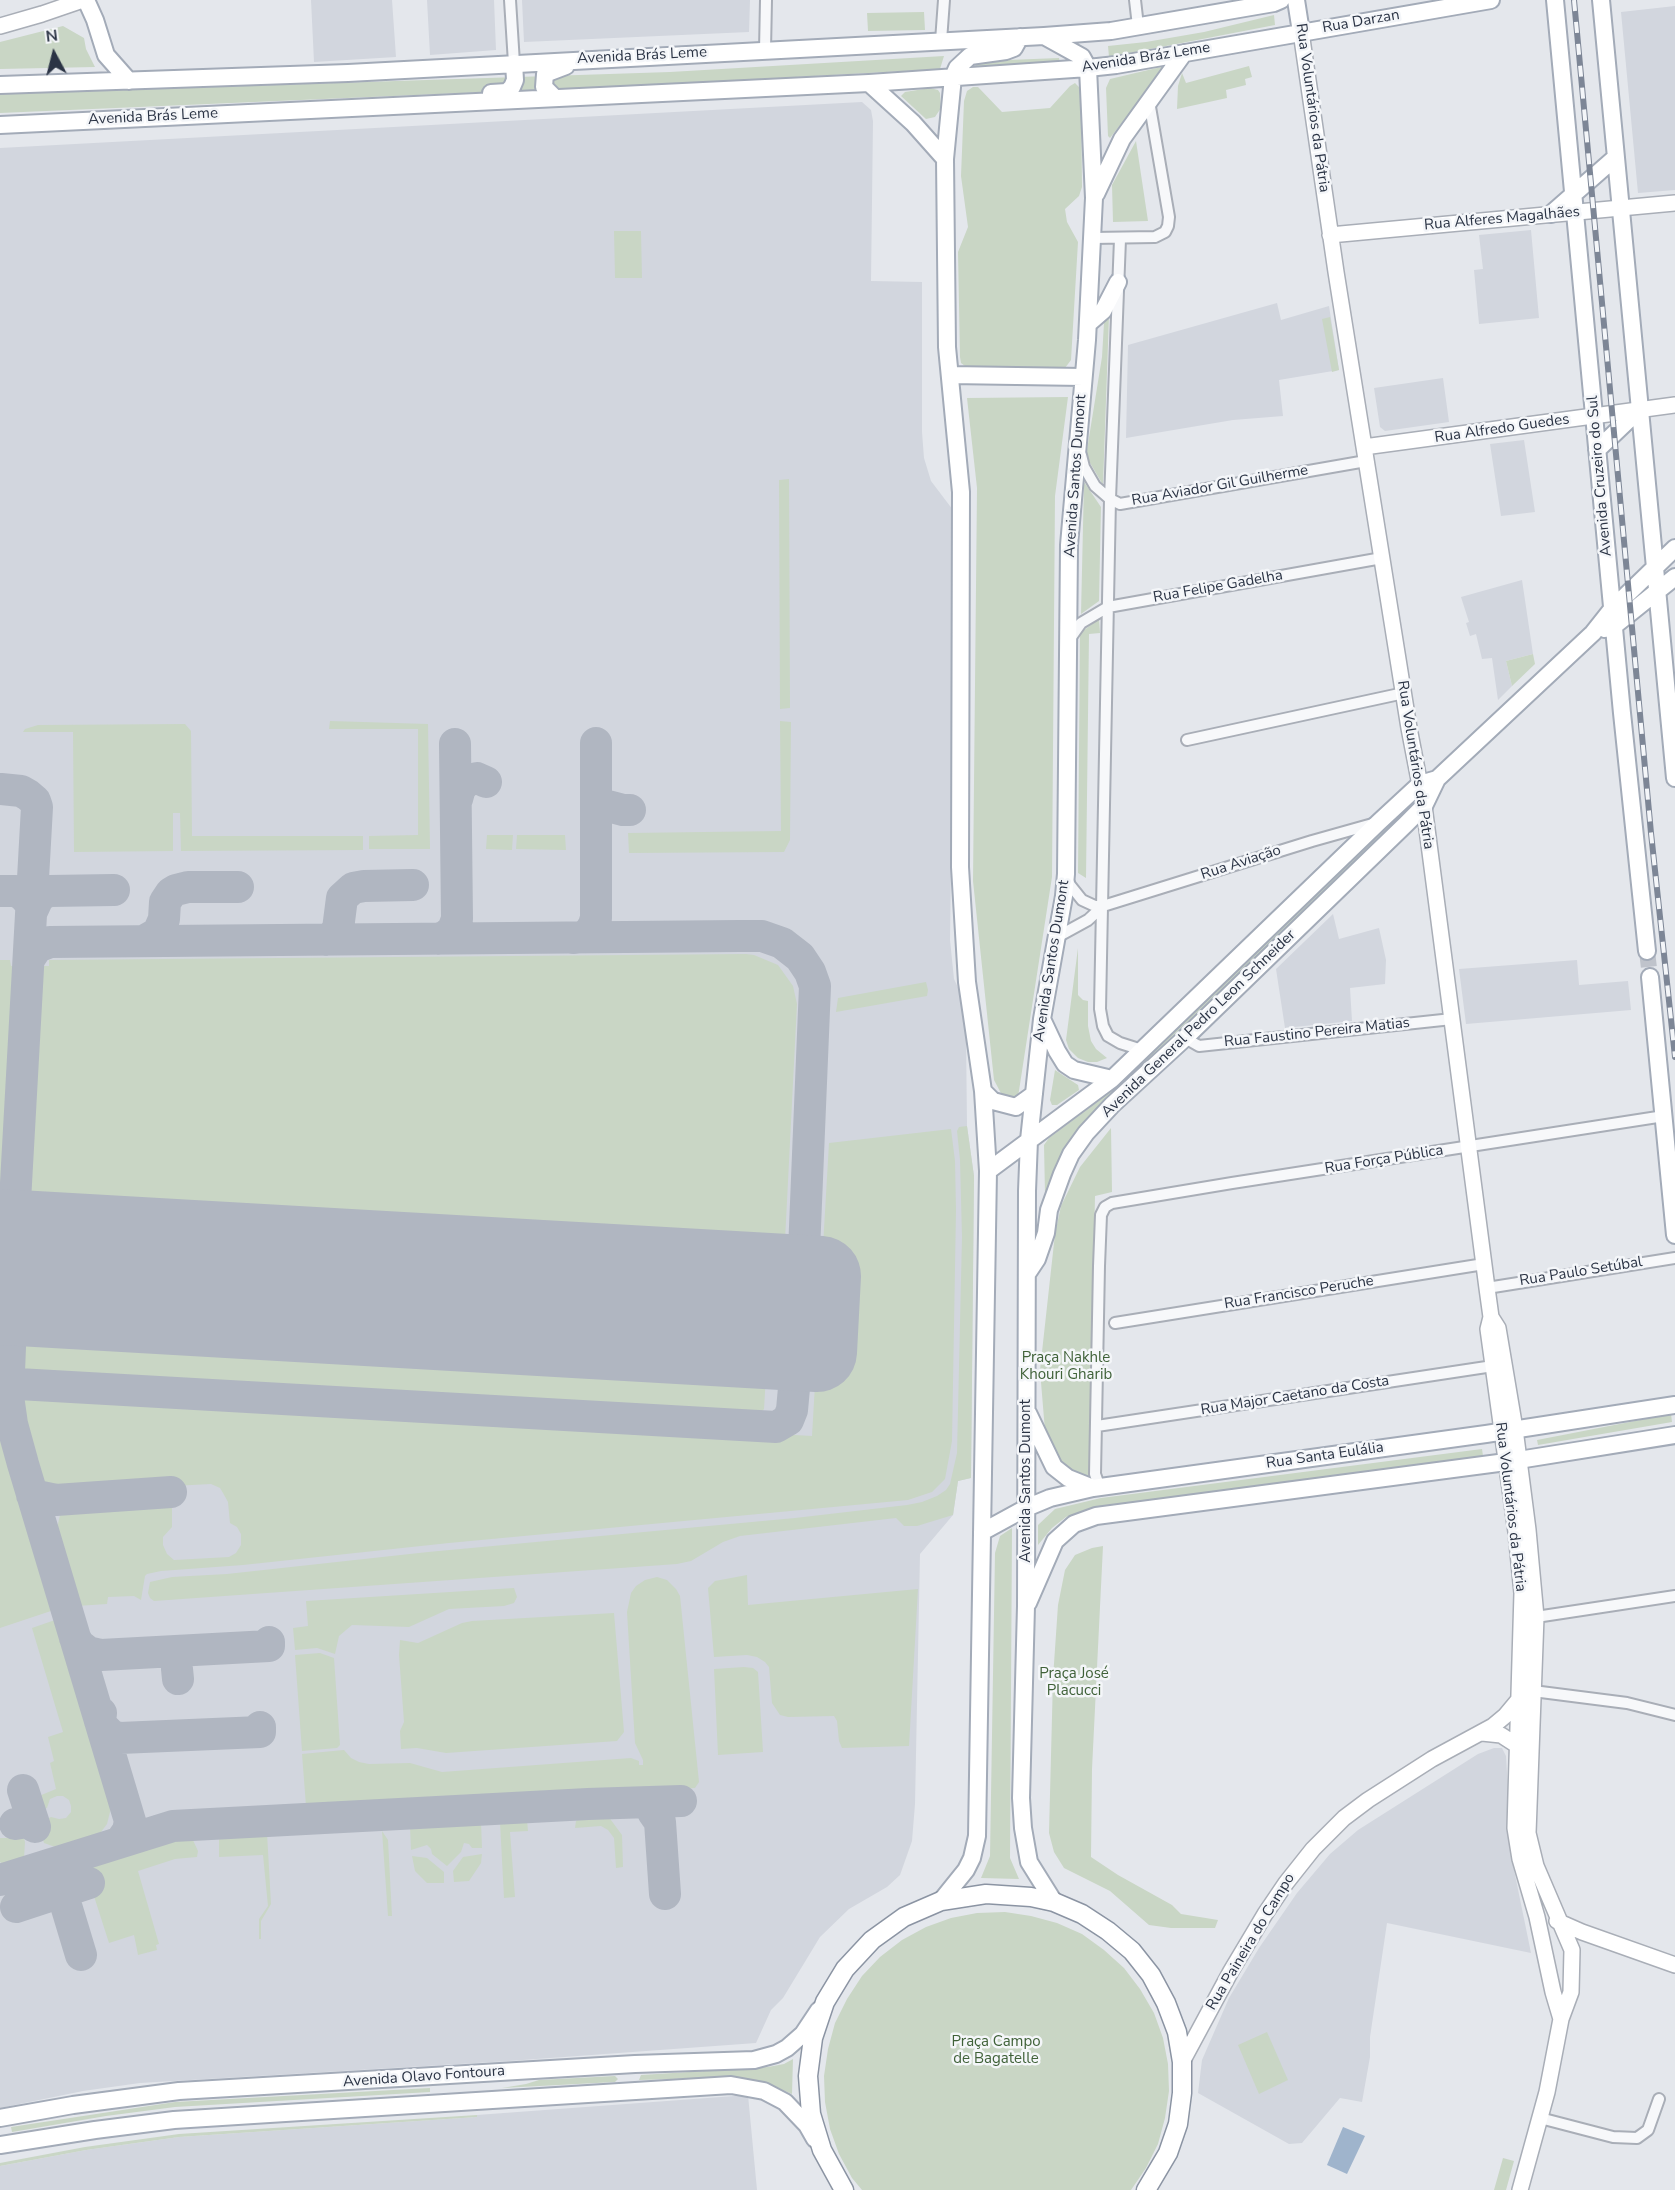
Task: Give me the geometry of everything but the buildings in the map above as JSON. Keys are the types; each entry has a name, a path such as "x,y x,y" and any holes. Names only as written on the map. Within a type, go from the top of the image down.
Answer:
{"highway":[{"path":"844,2190 822,2150 811,2114 808,2076 813,2038 825,2002 845,1968 872,1940 904,1917 941,1901 963,1896 997,1894 1032,1897 1054,1902 1082,1914 1108,1931 1138,1959 1166,2002 1177,2031 1182,2062 1182,2093 1178,2124 1168,2153 1146,2190"}],"main road":[{"path":"0,26 85,0 95,20 106,55 129,81"},
{"name":"Avenida Brás Leme","path":"0,85 348,73 1044,36 1111,31 1281,0"},
{"name":"Rua Voluntários da Pátria","path":"1296,0 1327,215 1337,234 1365,454 1424,806 1491,1317 1488,1329 1493,1366 1508,1431"},
{"name":"Rua Darzan","path":"1301,32 1491,0"},
{"name":"Avenida Cruzeiro do Sul","path":"1555,0 1647,951"},
{"path":"1608,0 1600,0 1675,778"},
{"name":"Avenida Bráz Leme","path":"953,77 1116,65 1301,32"},
{"path":"1044,36 1075,51 1082,57 1088,68"},
{"path":"941,1901 969,1864 977,1836 988,1171 983,1090 967,982 960,867 961,516 947,347 945,159 953,77 963,61 970,56 1014,48 1020,37"},
{"path":"1094,198 1113,155 1149,100 1184,53"},
{"path":"555,98 544,87 545,74 573,65 576,60"},
{"path":"466,102 475,93 507,92 515,80 514,63"},
{"name":"Avenida Santos Dumont","path":"1054,1902 1029,1862 1021,1798 1026,1606 1029,1140 1042,1019 1066,874 1069,545 1093,238 1094,198 1088,68"},
{"name":"Avenida Brás Leme","path":"0,125 953,77"},
{"path":"868,83 913,123 945,159"},
{"path":"1551,214 1616,157"},
{"name":"Rua Alferes Magalhães","path":"1337,234 1675,203"},
{"path":"1088,324 1103,311 1118,282"},
{"path":"950,375 1083,377"},
{"name":"Rua Alfredo Guedes","path":"1365,454 1675,405"},
{"path":"1597,450 1639,410"},
{"path":"1613,617 1654,567 1675,548"},
{"path":"1424,806 1437,779 1593,633 1613,617 1657,593 1675,577"},
{"path":"1666,685 1675,655"},
{"path":"1420,784 1437,779"},
{"name":"Avenida General Pedro Leon Schneider","path":"988,1171 1112,1079 1420,784"},
{"name":"Avenida General Pedro Leon Schneider","path":"1027,1275 1037,1259 1046,1233 1055,1191 1071,1154 1086,1133 1424,806"},
{"path":"1650,977 1675,1235"},
{"path":"1042,1019 1065,1064 1074,1070 1112,1079"},
{"path":"983,1090 993,1101 1016,1107 1034,1094"},
{"name":"Rua Voluntários da Pátria","path":"1491,1317 1498,1328 1528,1592 1526,1694 1528,1833 1539,1872 1572,1950 1571,1992 1561,2019 1540,2118 1520,2190"},
{"name":"Rua Santa Eulália","path":"982,1532 1050,1498 1096,1488 1508,1431 1675,1405"},
{"path":"1026,1408 1054,1467 1068,1478 1096,1488"},
{"name":"Rua Santa Eulália","path":"1026,1606 1055,1540 1066,1529 1084,1520 1675,1435"},
{"name":"Rua Voluntários da Pátria","path":"1528,1592 1536,1617 1518,1746 1515,1828 1520,1859 1531,1893 1561,2019"},
{"name":"Rua Paineira do Campo","path":"1182,2062 1265,1914 1313,1849 1344,1818 1368,1800 1432,1759 1482,1733 1505,1716 1526,1694"},
{"path":"1482,1733 1501,1736 1518,1746"},
{"path":"1531,1893 1549,1914 1562,1924 1675,1965"},
{"path":"1572,1950 1582,1939 1599,1938"},
{"name":"Avenida Olavo Fontoura","path":"0,2118 94,2102 179,2091 635,2064 754,2060 787,2048 803,2034 825,2002"},
{"path":"504,2098 499,2084 506,2072"},
{"path":"470,2074 476,2085 470,2101"},
{"name":"Avenida Olavo Fontoura","path":"0,2145 174,2120 731,2085 764,2091 785,2102 807,2125 822,2150"}],"street":[{"path":"510,0 514,63"},
{"path":"765,50 766,0"},
{"path":"941,41 944,0"},
{"path":"1135,0 1138,26"},
{"path":"1093,238 1155,237 1165,232 1168,226 1169,218 1149,100"},
{"path":"1120,239 1110,499 1100,1009 1103,1026 1108,1036 1120,1043 1142,1050"},
{"name":"Rua Aviador Gil Guilherme","path":"1077,439 1084,467 1095,486 1120,504 1365,454"},
{"name":"Rua Felipe Gadelha","path":"1068,641 1081,623 1108,607 1382,558"},
{"path":"1187,740 1404,693"},
{"name":"Rua Aviação","path":"1057,937 1088,920 1103,906 1379,822"},
{"path":"1066,874 1070,885 1082,900 1095,906 1103,906"},
{"name":"Rua Faustino Pereira Matias","path":"1185,1038 1198,1046 1452,1019"},
{"name":"Rua Força Pública","path":"1097,1426 1101,1215 1105,1207 1112,1203 1664,1116"},
{"name":"Rua Paulo Setúbal","path":"1487,1288 1675,1258"},
{"name":"Rua Francisco Peruche","path":"1115,1323 1484,1264"},
{"name":"Rua Major Caetano da Costa","path":"1097,1426 1493,1366"},
{"path":"1096,1488 1097,1426"},
{"path":"1536,1617 1675,1596"},
{"path":"1526,1694 1628,1702 1675,1716"},
{"path":"1540,2118 1613,2137 1638,2138 1648,2130 1659,2098"}],"shaded area":[{"path":"311,0 392,0 396,57 314,62"},
{"path":"427,0 494,0 496,50 430,55"},
{"path":"522,0 750,0 749,32 524,42"},
{"path":"1675,6 1675,190 1638,193 1621,12"},
{"path":"862,102 871,110 873,121 871,281 922,282 924,458 931,481 953,510 950,940 954,979 963,998 966,1036 967,1126 974,1176 971,1478 958,1481 953,1515 920,1554 915,1804 912,1841 900,1875 887,1887 849,1909 820,1937 783,1998 771,2010 756,2043 509,2061 140,2083 83,2091 0,2108 0,148"},
{"path":"1531,230 1539,318 1479,324 1474,270 1483,269 1479,235"},
{"path":"1277,303 1281,320 1329,306 1339,370 1279,380 1283,416 1233,420 1126,438 1128,345"},
{"path":"1443,378 1449,422 1385,431 1380,427 1374,388"},
{"path":"1524,440 1535,512 1501,516 1490,444"},
{"path":"1522,580 1533,654 1506,661 1512,686 1498,700 1492,658 1482,659 1476,634 1470,636 1466,623 1469,622 1461,597"},
{"path":"1333,914 1339,939 1379,928 1386,960 1385,984 1350,988 1352,1021 1285,1028 1276,969"},
{"path":"1577,960 1579,985 1628,981 1631,1010 1466,1024 1459,969"},
{"path":"1494,1748 1502,1748 1506,1756 1512,1860 1531,1953 1387,1923 1362,2102 1340,2098 1302,2143 1289,2144 1198,2093 1202,2060 1229,1998 1259,1948 1297,1893 1330,1854 1358,1830 1478,1754"},
{"path":"748,2095 757,2190 0,2190 0,2166 86,2150 179,2137 477,2117 477,2115"}],"green space":[{"path":"924,12 925,30 868,31 867,13"},
{"path":"1274,15 1275,25 1109,57 1108,46 1204,32"},
{"path":"63,26 84,38 86,49 95,67 0,69 0,42"},
{"path":"944,56 940,69 671,84 0,113 0,94 670,72"},
{"path":"1059,58 1060,63 974,67 982,61"},
{"path":"1249,66 1252,77 1245,79 1246,85 1226,90 1227,98 1177,109 1178,86 1182,73 1186,83"},
{"path":"1164,68 1163,70 1110,138 1108,136 1106,88 1110,79"},
{"path":"1075,83 1081,89 1082,187 1079,196 1065,209 1067,222 1078,242 1071,360 1065,368 1060,369 965,366 961,363 960,357 958,252 968,227 961,176 964,101 967,91 978,87 1002,112 1050,108"},
{"path":"930,88 940,93 941,108 935,117 926,119 901,96 905,92"},
{"path":"1136,141 1148,221 1113,222 1112,185"},
{"path":"614,231 641,231 642,278 615,278"},
{"path":"1109,316 1103,485 1086,456 1102,357 1104,323"},
{"path":"1330,317 1339,370 1332,372 1322,319"},
{"path":"1068,397 1055,496 1052,877 1018,1097 1012,1101 1004,1099 994,1080 973,881 977,488 967,398"},
{"path":"789,479 790,708 780,709 779,480"},
{"path":"1084,482 1101,507 1099,601 1081,614"},
{"path":"1099,619 1100,633 1089,634 1086,878 1078,873 1080,633"},
{"path":"1533,654 1535,664 1512,686 1506,661"},
{"path":"330,721 428,724 430,849 369,849 369,836 418,835 418,729 329,729"},
{"path":"780,721 791,722 790,840 784,852 629,853 628,833 781,831"},
{"path":"185,724 191,731 192,836 363,836 363,850 181,851 180,813 173,813 173,851 74,852 73,732 23,732 25,729 38,725"},
{"path":"1404,810 1405,814 1089,1116 1057,1162 1045,1194 1044,1145 1049,1138 1100,1100"},
{"path":"487,835 513,835 512,850 486,849"},
{"path":"517,835 565,835 566,850 516,849"},
{"path":"1078,948 1078,995 1088,1001 1088,1026 1091,1041 1096,1049 1107,1058 1097,1062 1088,1062 1078,1058 1069,1049 1066,1040"},
{"path":"746,954 778,965 793,986 797,1004 784,1260 774,1272 73,1233 55,1229 45,1223 36,1215 30,1202 43,966 49,966 49,960"},
{"path":"0,960 10,960 11,966 14,966 0,1199"},
{"path":"926,982 927,996 836,1012 838,998"},
{"path":"1055,1070 1078,1085 1079,1090 1057,1105 1052,1105 1050,1100"},
{"path":"967,1126 974,1176 971,1478 958,1481 953,1515 917,1526 904,1526 896,1518 740,1536 723,1542 691,1561 677,1564 154,1601 150,1598 148,1593 150,1582 172,1577 227,1574 428,1552 795,1518 907,1505 937,1496 950,1484 957,1453 962,1237 957,1131 959,1127"},
{"name":"Praça Nakhle Khouri Gharib","path":"1111,1128 1112,1192 1095,1196 1089,1477 1085,1478 1067,1470 1046,1443 1040,1370 1055,1234 1061,1206 1080,1167"},
{"path":"951,1129 955,1161 956,1210 952,1441 945,1479 932,1492 908,1500 161,1571 145,1576 141,1600 134,1596 108,1597 107,1604 77,1606 56,1533 60,1515 68,1507 166,1500 172,1508 172,1527 163,1537 163,1545 167,1554 174,1560 229,1557 236,1553 241,1545 241,1534 237,1527 230,1523 228,1502 220,1488 211,1484 58,1492 42,1488 21,1415 21,1402 27,1394 35,1391 812,1436 829,1143"},
{"path":"50,1309 752,1349 764,1352 767,1358 764,1409 755,1419 740,1421 58,1381 31,1377 24,1372 21,1366 23,1331 29,1319"},
{"path":"1671,1414 1672,1422 1538,1445 1537,1440"},
{"path":"0,1418 6,1446 54,1610 0,1628"},
{"path":"1482,1449 1483,1456 1085,1510 1066,1517 1052,1528 1038,1545 1038,1525 1055,1509 1101,1498"},
{"path":"1012,1528 1010,1858 1019,1879 981,1878 990,1856 995,1553 1000,1536"},
{"name":"Praça José Placucci","path":"1103,1546 1092,1769 1091,1857 1172,1905 1181,1914 1218,1920 1215,1928 1171,1928 1149,1925 1110,1891 1064,1868 1054,1852 1049,1833 1053,1678 1058,1605 1065,1570 1075,1555"},
{"path":"747,1575 748,1605 918,1589 909,1746 842,1748 834,1716 788,1717 780,1715 772,1703 769,1667 765,1662 747,1655 714,1657 708,1588 715,1581"},
{"path":"657,1577 667,1580 680,1596 699,1782 695,1788 306,1806 302,1754 344,1750 351,1758 359,1762 369,1764 410,1763 442,1772 631,1758 639,1761 639,1765 643,1765 635,1743 627,1612 631,1593 636,1586 645,1580"},
{"path":"514,1588 517,1597 514,1603 504,1606 449,1609 409,1627 352,1625 339,1636 335,1654 317,1648 295,1650 293,1628 308,1626 306,1601"},
{"path":"614,1613 624,1732 617,1741 446,1753 417,1748 401,1749 400,1731 404,1722 400,1640 418,1643 462,1623 472,1621"},
{"path":"55,1620 111,1808 107,1824 101,1832 58,1848 44,1843 38,1823 51,1817 66,1818 71,1812 69,1800 63,1796 57,1796 50,1799 47,1808 36,1812 33,1808 39,1796 56,1789 50,1763 54,1761 48,1737 63,1732 32,1628"},
{"path":"320,1653 334,1658 340,1745 337,1748 302,1751 295,1655"},
{"path":"753,1668 758,1672 763,1752 718,1755 714,1669"},
{"path":"608,1816 622,1835 623,1867 616,1868 614,1838 608,1830 601,1826 575,1828 576,1821 581,1817"},
{"path":"527,1820 528,1831 510,1832 515,1897 504,1898 500,1822"},
{"path":"481,1822 482,1848 472,1848 469,1844 464,1843 461,1852 447,1866 432,1854 427,1845 411,1850 410,1826"},
{"path":"21,1828 25,1842 24,1858 6,1866 0,1862 0,1838 10,1838 15,1829"},
{"path":"382,1831 388,1840 392,1916 388,1916"},
{"path":"267,1833 271,1904 261,1921 261,1939 259,1939 259,1919 268,1906 263,1855 219,1857 219,1840 220,1835"},
{"path":"191,1836 198,1851 197,1857 175,1859 138,1871 159,1944 156,1945 157,1950 138,1955 134,1935 109,1943 84,1865 168,1839"},
{"path":"482,1854 481,1863 469,1881 454,1882 453,1871 463,1857"},
{"path":"412,1856 427,1858 444,1872 444,1883 427,1883 415,1871"},
{"name":"Praça Campo de Bagatelle","path":"1005,1912 1057,1923 1082,1934 1124,1968 1154,2013 1163,2038 1168,2064 1169,2091 1158,2144 1146,2168 1131,2190 862,2190 852,2178 839,2154 830,2129 825,2102 824,2076 828,2049 835,2023 847,1999 862,1976 880,1957 902,1940 926,1927 951,1918 977,1913"},
{"path":"1267,2032 1288,2080 1259,2094 1238,2045"},
{"path":"793,2059 792,2094 769,2084 735,2077 639,2080 641,2075 768,2067 784,2064"},
{"path":"615,2076 618,2079 615,2082 502,2088 539,2080"},
{"path":"430,2088 430,2092 175,2107 12,2132 11,2127 175,2102"},
{"path":"477,2115 477,2117 179,2137 86,2150 0,2166 0,2163 85,2147 179,2134"},
{"path":"1503,2158 1514,2161 1506,2190 1494,2190"}],"water":[{"path":"1343,2127 1365,2136 1347,2174 1327,2165"}],"taxiway":[{"path":"573,938 589,933 596,918 596,743"},
{"path":"438,939 453,930 457,919 455,744"},
{"path":"457,799 460,788 468,780 477,778 486,782"},
{"path":"1,789 21,791 35,801 37,807 13,1237 20,1254 29,1263 39,1267 61,1269"},
{"path":"596,812 599,806 604,805 630,810"},
{"path":"325,940 331,938 338,929 342,898 353,888 413,885"},
{"path":"144,941 158,933 164,919 165,902 176,890 188,887 238,887"},
{"path":"0,891 16,891 23,895 30,903 32,911 39,896 49,891 114,890"},
{"path":"29,959 37,947 50,942 762,936 782,943 800,957 810,972 815,986 801,1286 788,1301 765,1308 612,1302"},
{"path":"79,1271 35,1273 24,1280 16,1290 12,1298 8,1396 12,1424 23,1464 130,1821 128,1831 121,1841"},
{"path":"0,1383 776,1427 788,1420 792,1410 797,1355 795,1340 787,1328 773,1317 761,1312 747,1311"},
{"path":"32,1495 56,1500 171,1492"},
{"path":"75,1638 79,1645 88,1652 101,1655 269,1646 269,1642"},
{"path":"177,1669 178,1679"},
{"path":"101,1713 100,1721 103,1727 112,1736 120,1738 260,1732 260,1727"},
{"path":"15,1824 27,1822 35,1827 23,1790"},
{"path":"0,1880 173,1826 681,1801"},
{"path":"653,1812 660,1822 665,1894"},
{"path":"16,1907 89,1883"},
{"path":"62,1892 81,1955"}],"runway":[{"path":"0,1229 821,1276 817,1352 0,1305"}],"tunnel":[{"path":"1647,951 1650,977"}],"railway":[{"path":"1574,0 1651,833 1675,1057"}]}
